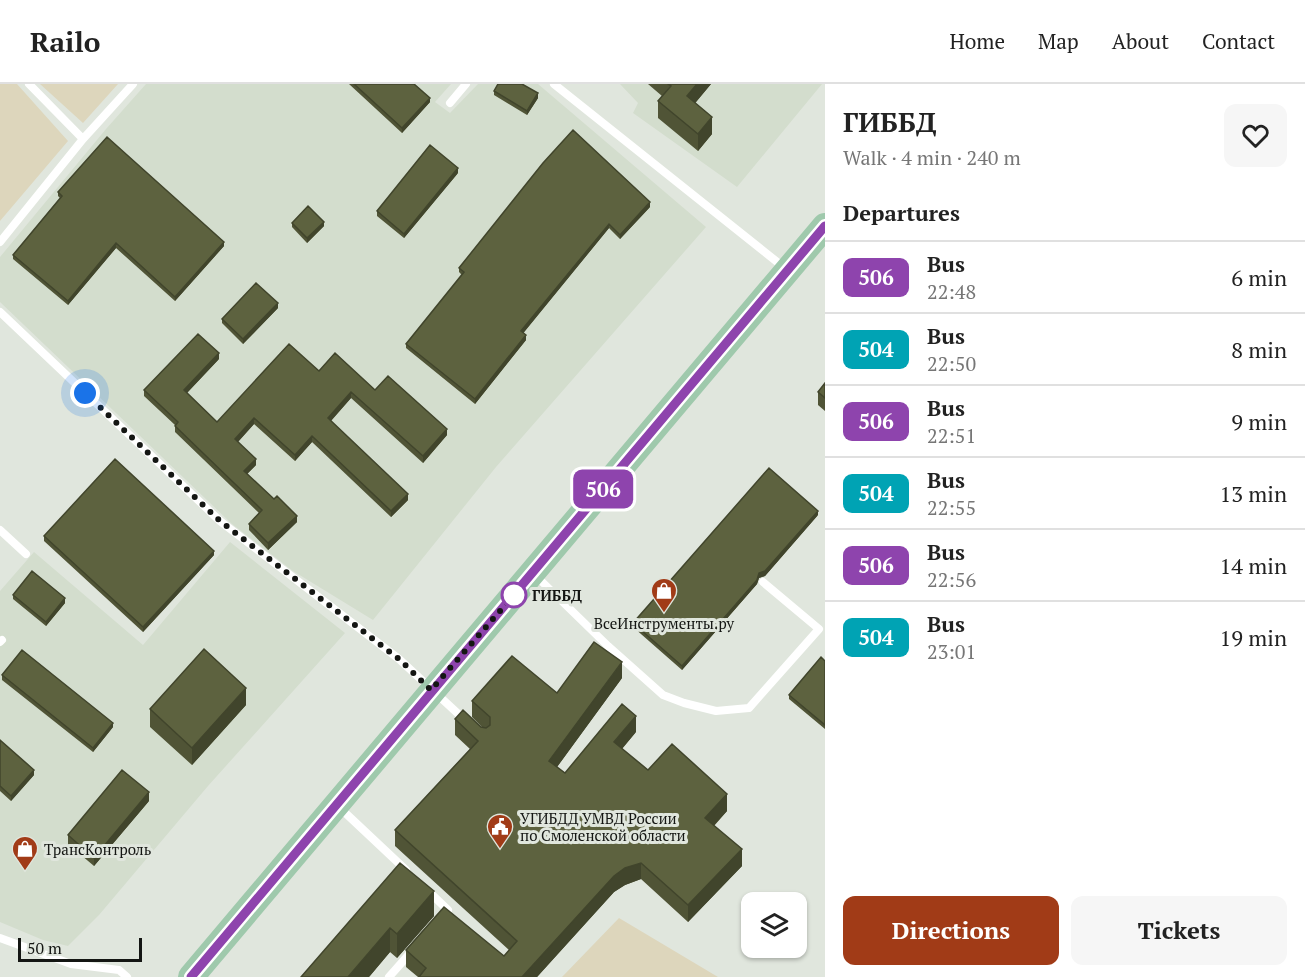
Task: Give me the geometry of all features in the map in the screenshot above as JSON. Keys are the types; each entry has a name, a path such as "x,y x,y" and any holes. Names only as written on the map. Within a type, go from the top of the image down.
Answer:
{"main road":[{"path":"191,977 786,270 819,238"}],"lane":[{"path":"29,84 83,139"},
{"path":"0,242 83,139 133,84"},
{"path":"450,103 466,84"},
{"path":"554,84 786,270"},
{"path":"0,312 220,521 399,659 472,726"},
{"path":"0,530 26,554"},
{"path":"533,573 608,646 663,695 716,711 748,708 819,629 763,582"},
{"path":"336,805 448,910 433,927"},
{"path":"0,938 71,964 119,970 127,977"},
{"path":"389,977 418,943"}],"shaded area":[{"path":"0,84 17,84 68,141 0,221"},
{"path":"40,84 118,84 83,123"},
{"path":"146,84 451,84 435,102 450,113 478,84 538,84 706,227 496,467 373,620 293,571 232,524 0,302 0,257"},
{"path":"620,84 822,84 737,187 633,113 638,103"},
{"path":"230,542 345,633 208,786 99,915 68,946 43,940 0,922 0,591 34,552 143,645"},
{"path":"619,918 718,977 562,977"}],"building":[{"path":"354,84 414,84 430,98 402,128"},
{"path":"498,84 522,84 538,93 527,111 494,91"},
{"path":"668,84 697,84 687,96 712,117 698,134 658,101 671,86"},
{"path":"573,130 650,202 620,235 609,224 521,331 526,335 475,399 406,344 464,272 459,268 543,163"},
{"path":"107,137 224,242 175,297 116,243 68,301 13,255 62,196 58,192"},
{"path":"430,145 458,168 404,234 377,211"},
{"path":"308,206 324,222 307,238 292,223"},
{"path":"256,283 278,303 243,339 222,319"},
{"path":"198,334 219,353 184,390 217,422 289,344 319,371 335,353 375,390 388,376 447,429 423,456 351,392 328,418 408,494 391,511 312,436 295,455 254,418 235,439 256,459 244,471 274,499 277,496 297,516 268,543 249,524 262,510 175,426 178,422 144,390"},
{"path":"825,383 825,398 818,392"},
{"path":"115,459 214,551 143,627 44,536"},
{"path":"769,468 818,511 765,571 759,573 757,580 682,666 633,623"},
{"path":"32,571 65,598 46,622 13,595"},
{"path":"594,642 622,662 549,761 565,773 622,704 636,716 614,742 648,770 672,744 727,794 705,818 742,849 688,905 641,863 625,868 614,876 522,977 419,977 426,968 406,950 444,907 504,956 517,941 395,830 478,741 455,719 463,710 481,727 486,728 490,725 490,717 472,701 512,656 557,693"},
{"path":"204,649 246,688 192,748 150,709"},
{"path":"22,650 113,723 93,748 2,675"},
{"path":"821,657 825,661 825,725 789,695"},
{"path":"0,740 34,770 11,796 0,786"},
{"path":"122,770 149,792 94,858 68,835"},
{"path":"400,863 434,891 397,934 390,928 348,977 301,977"}],"bus line":[{"name":"506","path":"191,977 825,226"}],"place":[{"name":"ГИББД","path":"514,595"},
{"name":"ВсеИнструменты.ру","path":"664,614"},
{"name":"УГИБДД УМВД России по Смоленской области","path":"500,850"},
{"name":"ТрансКонтроль","path":"25,872"}],"route":[{"path":"85,393 220,521 399,659 431,690 520,588 514,595"}]}
